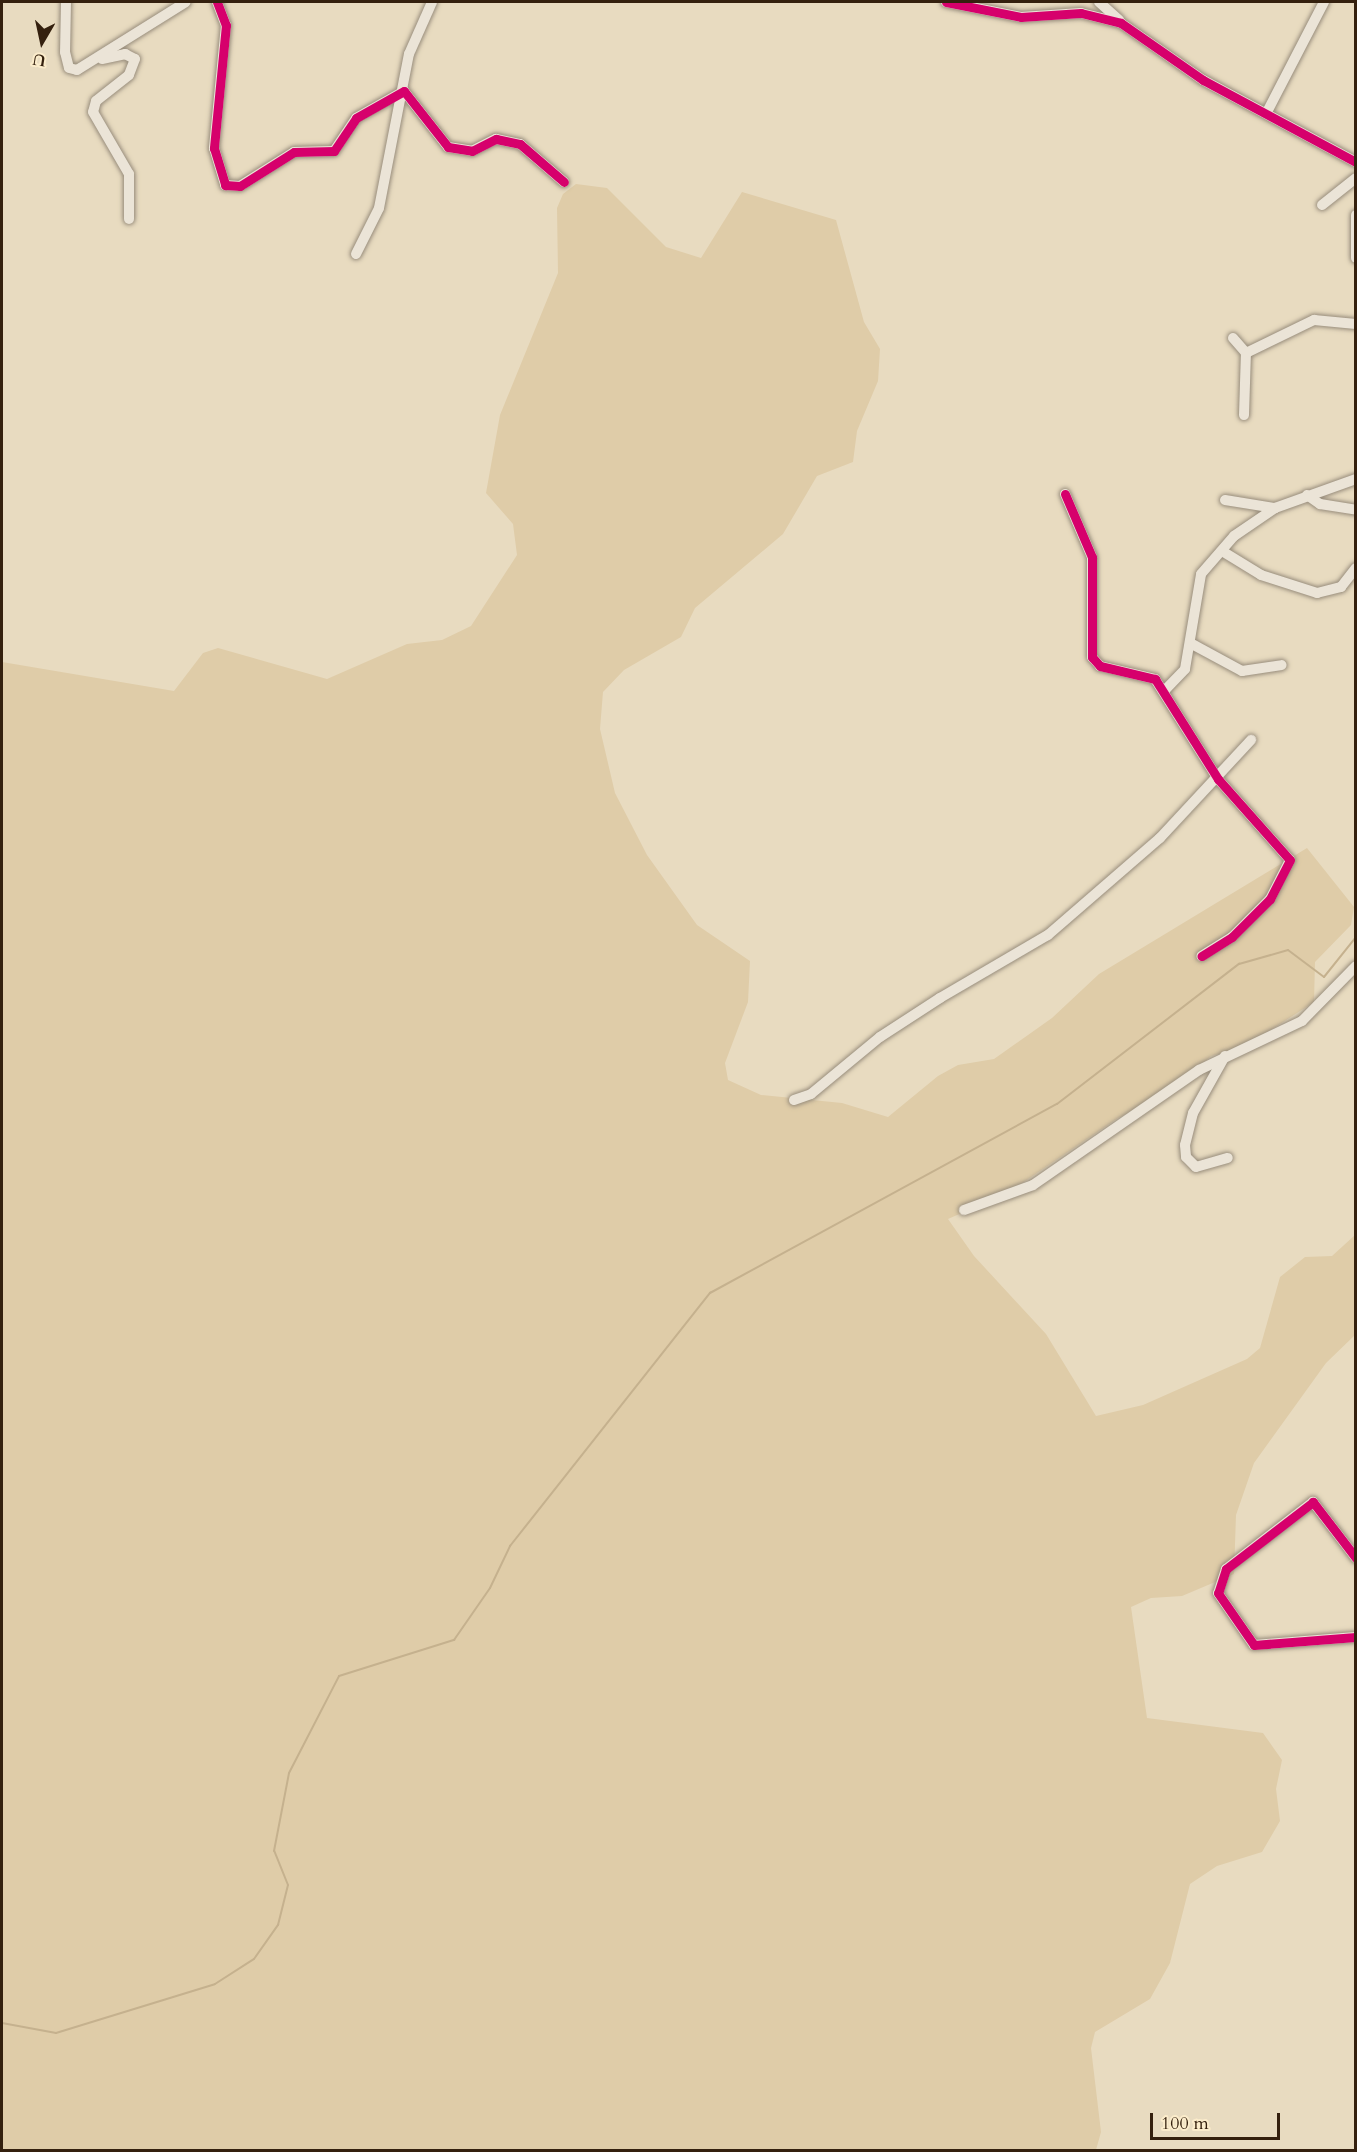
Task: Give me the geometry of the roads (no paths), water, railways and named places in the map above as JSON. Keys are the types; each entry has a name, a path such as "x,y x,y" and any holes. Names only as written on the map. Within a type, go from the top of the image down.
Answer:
{"street":[{"path":"66,2 68,66 78,70 102,59 186,2"},
{"path":"217,2 226,25 215,156 225,185 240,186 294,152 334,151 356,118 404,91"},
{"path":"356,254 379,208 404,91 409,54 432,2"},
{"path":"946,2 1021,17 1081,13 1121,23"},
{"path":"1099,2 1121,23 1203,80 1267,112 1356,162"},
{"path":"1267,112 1324,2"},
{"path":"102,59 125,54 135,59 129,75 96,101 93,112 129,174 129,219"},
{"path":"404,91 448,147 472,151 496,139 520,144 564,182"},
{"path":"1322,205 1356,178"},
{"path":"1356,215 1356,258"},
{"path":"1246,352 1314,320 1356,324"},
{"path":"1233,338 1246,352 1244,415"},
{"path":"1165,690 1185,669 1192,644 1197,584 1222,551 1248,524 1275,508 1356,479"},
{"path":"1065,495 1092,557 1092,657 1100,666 1143,672 1165,690 1218,779 1286,851 1289,867 1282,885 1254,915 1201,957"},
{"path":"1307,495 1320,504 1356,510"},
{"path":"1225,500 1275,508"},
{"path":"1222,551 1261,574 1317,593 1341,588 1356,568"},
{"path":"1192,644 1242,671 1282,665"},
{"path":"794,1100 811,1094 880,1037 940,998 1048,935 1114,880 1218,779 1251,740"},
{"path":"964,1210 1033,1185 1225,1056 1302,1021 1356,966"},
{"path":"1225,1056 1193,1113 1185,1144 1186,1157 1196,1167 1228,1158"},
{"path":"1356,1558 1313,1502 1226,1569 1218,1593 1254,1645 1356,1637"}],"waterway":[{"path":"2,2023 56,2033 215,1984 254,1959 278,1925 288,1885 274,1851 289,1773 339,1676 454,1640 490,1588 510,1546 710,1293 1057,1104 1239,964 1288,950 1324,977 1356,937"}]}
